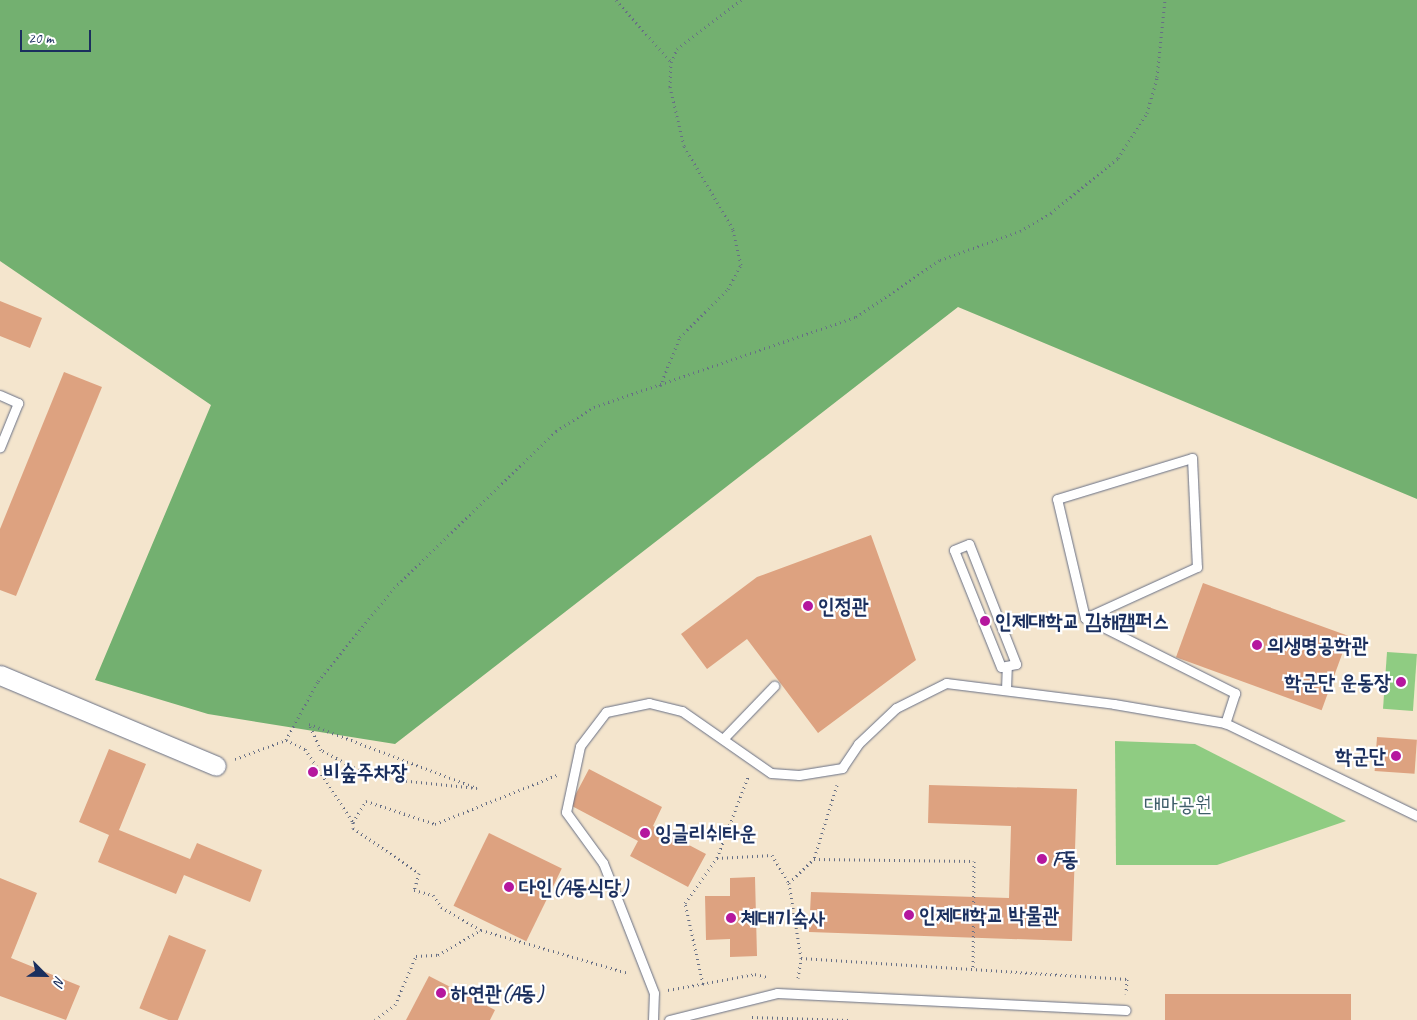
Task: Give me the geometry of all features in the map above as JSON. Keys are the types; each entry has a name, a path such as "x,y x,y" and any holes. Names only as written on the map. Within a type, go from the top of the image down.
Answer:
{"street":[{"path":"0,675 216,766"}],"lane":[{"path":"0,396 18,403 0,447"},
{"path":"1192,458 1197,567 1085,618 1057,499 1192,458"},
{"path":"969,544 1016,664 1007,666 1001,667 954,550 969,544"},
{"path":"1085,618 1235,693 1225,723"},
{"path":"1006,690 1007,666"},
{"path":"653,1020 654,993 603,863 566,812 580,746 606,712 649,703 682,711 755,760 771,774 842,768 858,744 896,708 946,684 1006,690 1225,723 1417,816"},
{"path":"723,738 774,686"},
{"path":"669,1020 777,994 1126,1010"}],"path":[{"path":"616,0 671,62"},
{"path":"660,386 680,337 728,289 740,265 733,229 684,146 670,87 671,62 677,50 742,0"},
{"path":"216,766 286,740 318,681 394,588 556,431 594,407 660,386 856,317 940,260 1020,231 1051,213 1118,158 1147,113 1157,77 1165,0"},
{"path":"309,724 477,788 399,780 360,770 320,750 309,724"},
{"path":"286,740 305,750 354,822"},
{"path":"703,984 685,903 717,858 755,760"},
{"path":"574,768 436,824 366,801 354,822 353,828 419,872 414,890 433,895 441,908 481,930 647,978"},
{"path":"789,883 814,859 842,768"},
{"path":"717,858 772,855 789,883 801,958 797,986"},
{"path":"814,859 974,861 973,970"},
{"path":"375,1020 395,1005 416,956 438,955 481,930"},
{"path":"801,958 1127,980 1126,997"},
{"path":"744,1017 849,1020"}],"green space":[{"path":"0,0 1417,0 1417,499 958,307 395,744 208,714 95,680 211,405 0,261"},
{"name":"학군단 운동장","path":"1387,652 1417,654 1413,711 1383,709"},
{"name":"대마공원","path":"1115,741 1195,744 1346,821 1217,865 1116,865"}],"building":[{"path":"0,301 42,318 30,348 0,336"},
{"path":"64,372 102,387 16,596 0,590 0,529"},
{"name":"인정관","path":"871,535 916,660 818,733 747,639 707,669 681,634 757,577"},
{"path":"1203,583 1349,636 1322,710 1176,657"},
{"name":"학군단","path":"1377,737 1417,740 1415,774 1375,771"},
{"path":"109,749 146,764 119,830 190,859 197,843 262,870 250,902 184,875 176,894 98,862 109,835 79,822"},
{"name":"잉글리쉬타운","path":"589,769 662,807 653,826 706,854 688,887 630,856 638,841 570,805"},
{"name":"F동","path":"929,785 1077,789 1072,941 809,932 811,892 1009,898 1011,826 928,823"},
{"name":"다인(A동식당)","path":"489,833 562,869 526,941 453,906"},
{"name":"체대기숙사","path":"755,877 757,956 730,957 730,939 706,940 705,896 730,896 730,878"},
{"path":"0,878 37,893 11,958 80,986 66,1020 0,996"},
{"path":"169,935 206,950 178,1020 168,1020 139,1008"},
{"name":"하연관(A동)","path":"429,976 495,1010 490,1020 406,1020"},
{"path":"1165,994 1351,994 1351,1020 1165,1020"}],"place":[{"name":"인정관","path":"808,606"},
{"name":"인제대학교 김해캠퍼스","path":"985,621"},
{"name":"의생명공학관","path":"1257,645"},
{"name":"학군단 운동장","path":"1401,682"},
{"name":"학군단","path":"1396,756"},
{"name":"비숲주차장","path":"313,772"},
{"name":"잉글리쉬타운","path":"645,833"},
{"name":"F동","path":"1042,859"},
{"name":"다인(A동식당)","path":"509,887"},
{"name":"인제대학교 박물관","path":"909,915"},
{"name":"체대기숙사","path":"731,918"},
{"name":"하연관(A동)","path":"441,993"}]}
